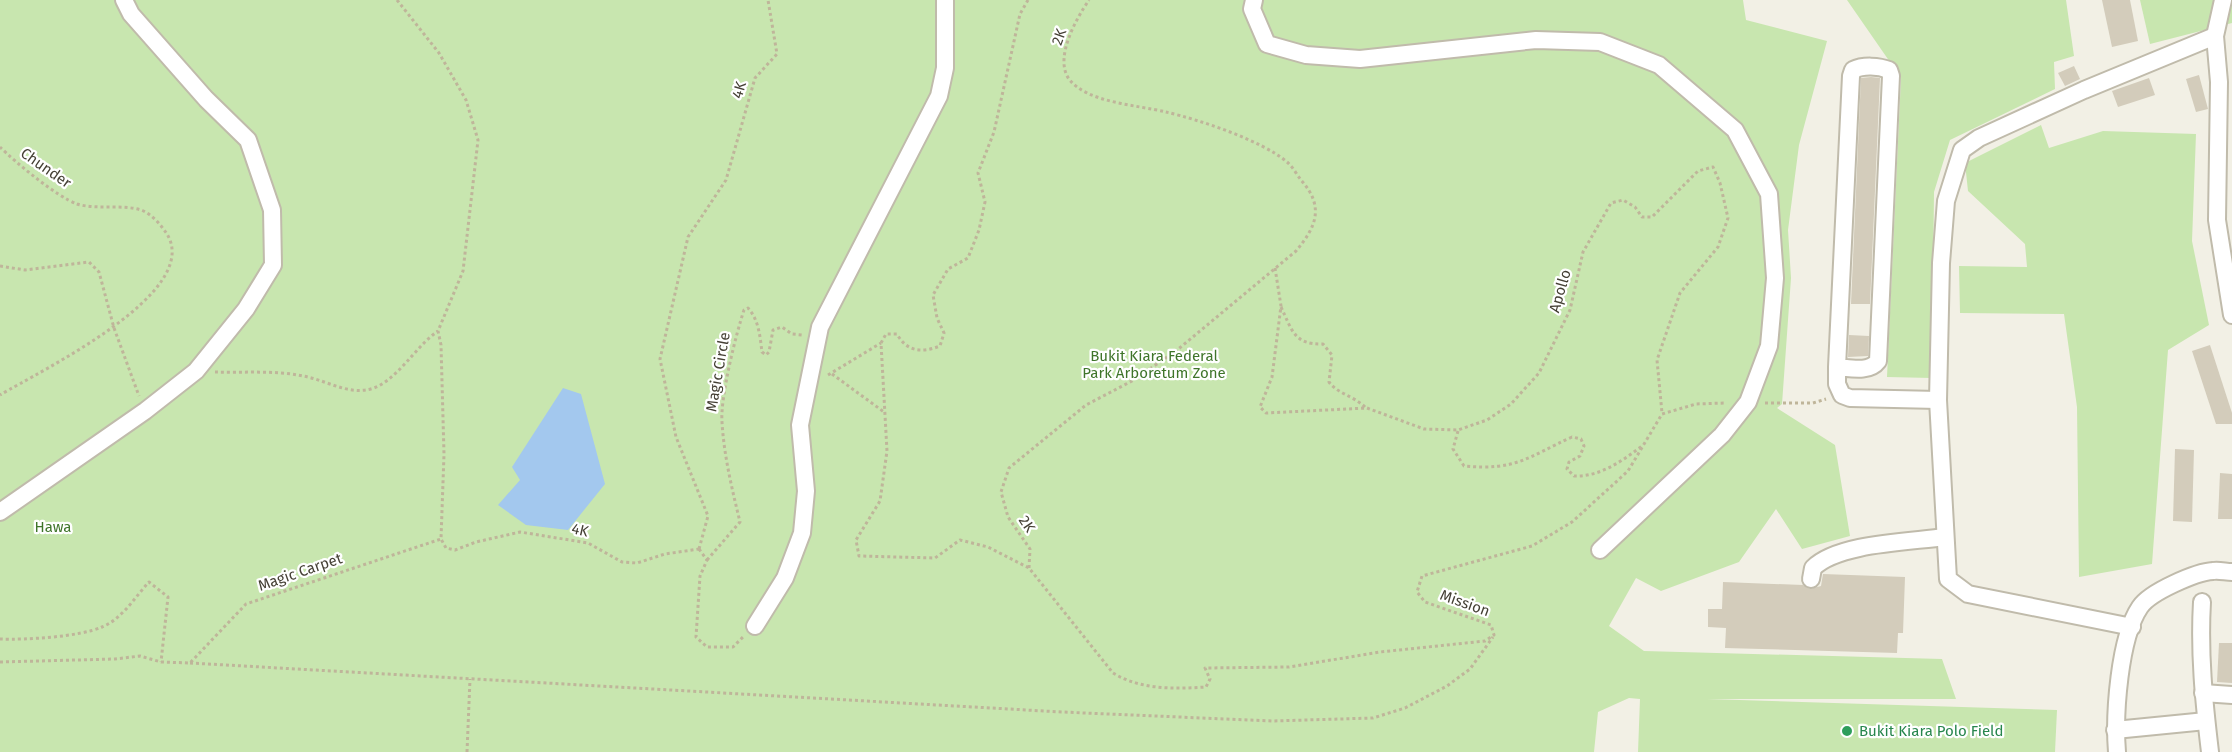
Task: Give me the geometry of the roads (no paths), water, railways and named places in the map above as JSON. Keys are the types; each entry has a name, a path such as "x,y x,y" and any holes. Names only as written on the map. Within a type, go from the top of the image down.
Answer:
{"street":[{"path":"0,512 145,411 195,371 246,309 273,265 272,210 248,140 206,99 131,14 124,0"},
{"path":"755,626 785,578 802,533 806,491 800,425 820,327 939,96 945,68 945,0"},
{"path":"1254,0 1252,9 1268,44 1306,56 1360,59 1536,40 1600,42 1659,65 1735,130 1769,194 1775,278 1769,346 1748,402 1722,435 1600,550"},
{"path":"2223,0 2215,36 2226,82 2217,220 2232,315"},
{"path":"2132,627 1968,594 1948,579 1938,400 1941,262 1946,201 1962,150 1979,138 2084,90 2215,36"},
{"path":"1837,367 1867,369 1878,361 1891,76 1889,70 1884,68 1860,67 1853,70 1851,76 1837,367 1837,384 1842,395 1850,398 1938,400"},
{"path":"1811,579 1813,568 1833,555 1861,548 1945,537"},
{"path":"2117,752 2115,730 2123,651 2140,606 2171,584 2212,570 2232,572"},
{"path":"2202,602 2200,639 2202,693 2210,752"},
{"path":"2202,693 2232,695"},
{"path":"2115,730 2206,721"}],"water":[{"path":"563,388 581,394 605,484 568,530 526,525 498,505 520,480 512,467"}],"place":[{"name":"Bukit Kiara Polo Field","path":"1847,731"}],"park label":[{"name":"Bukit Kiara Federal Park Arboretum Zone","path":"1154,364"},
{"name":"Hawa","path":"53,527"}]}
